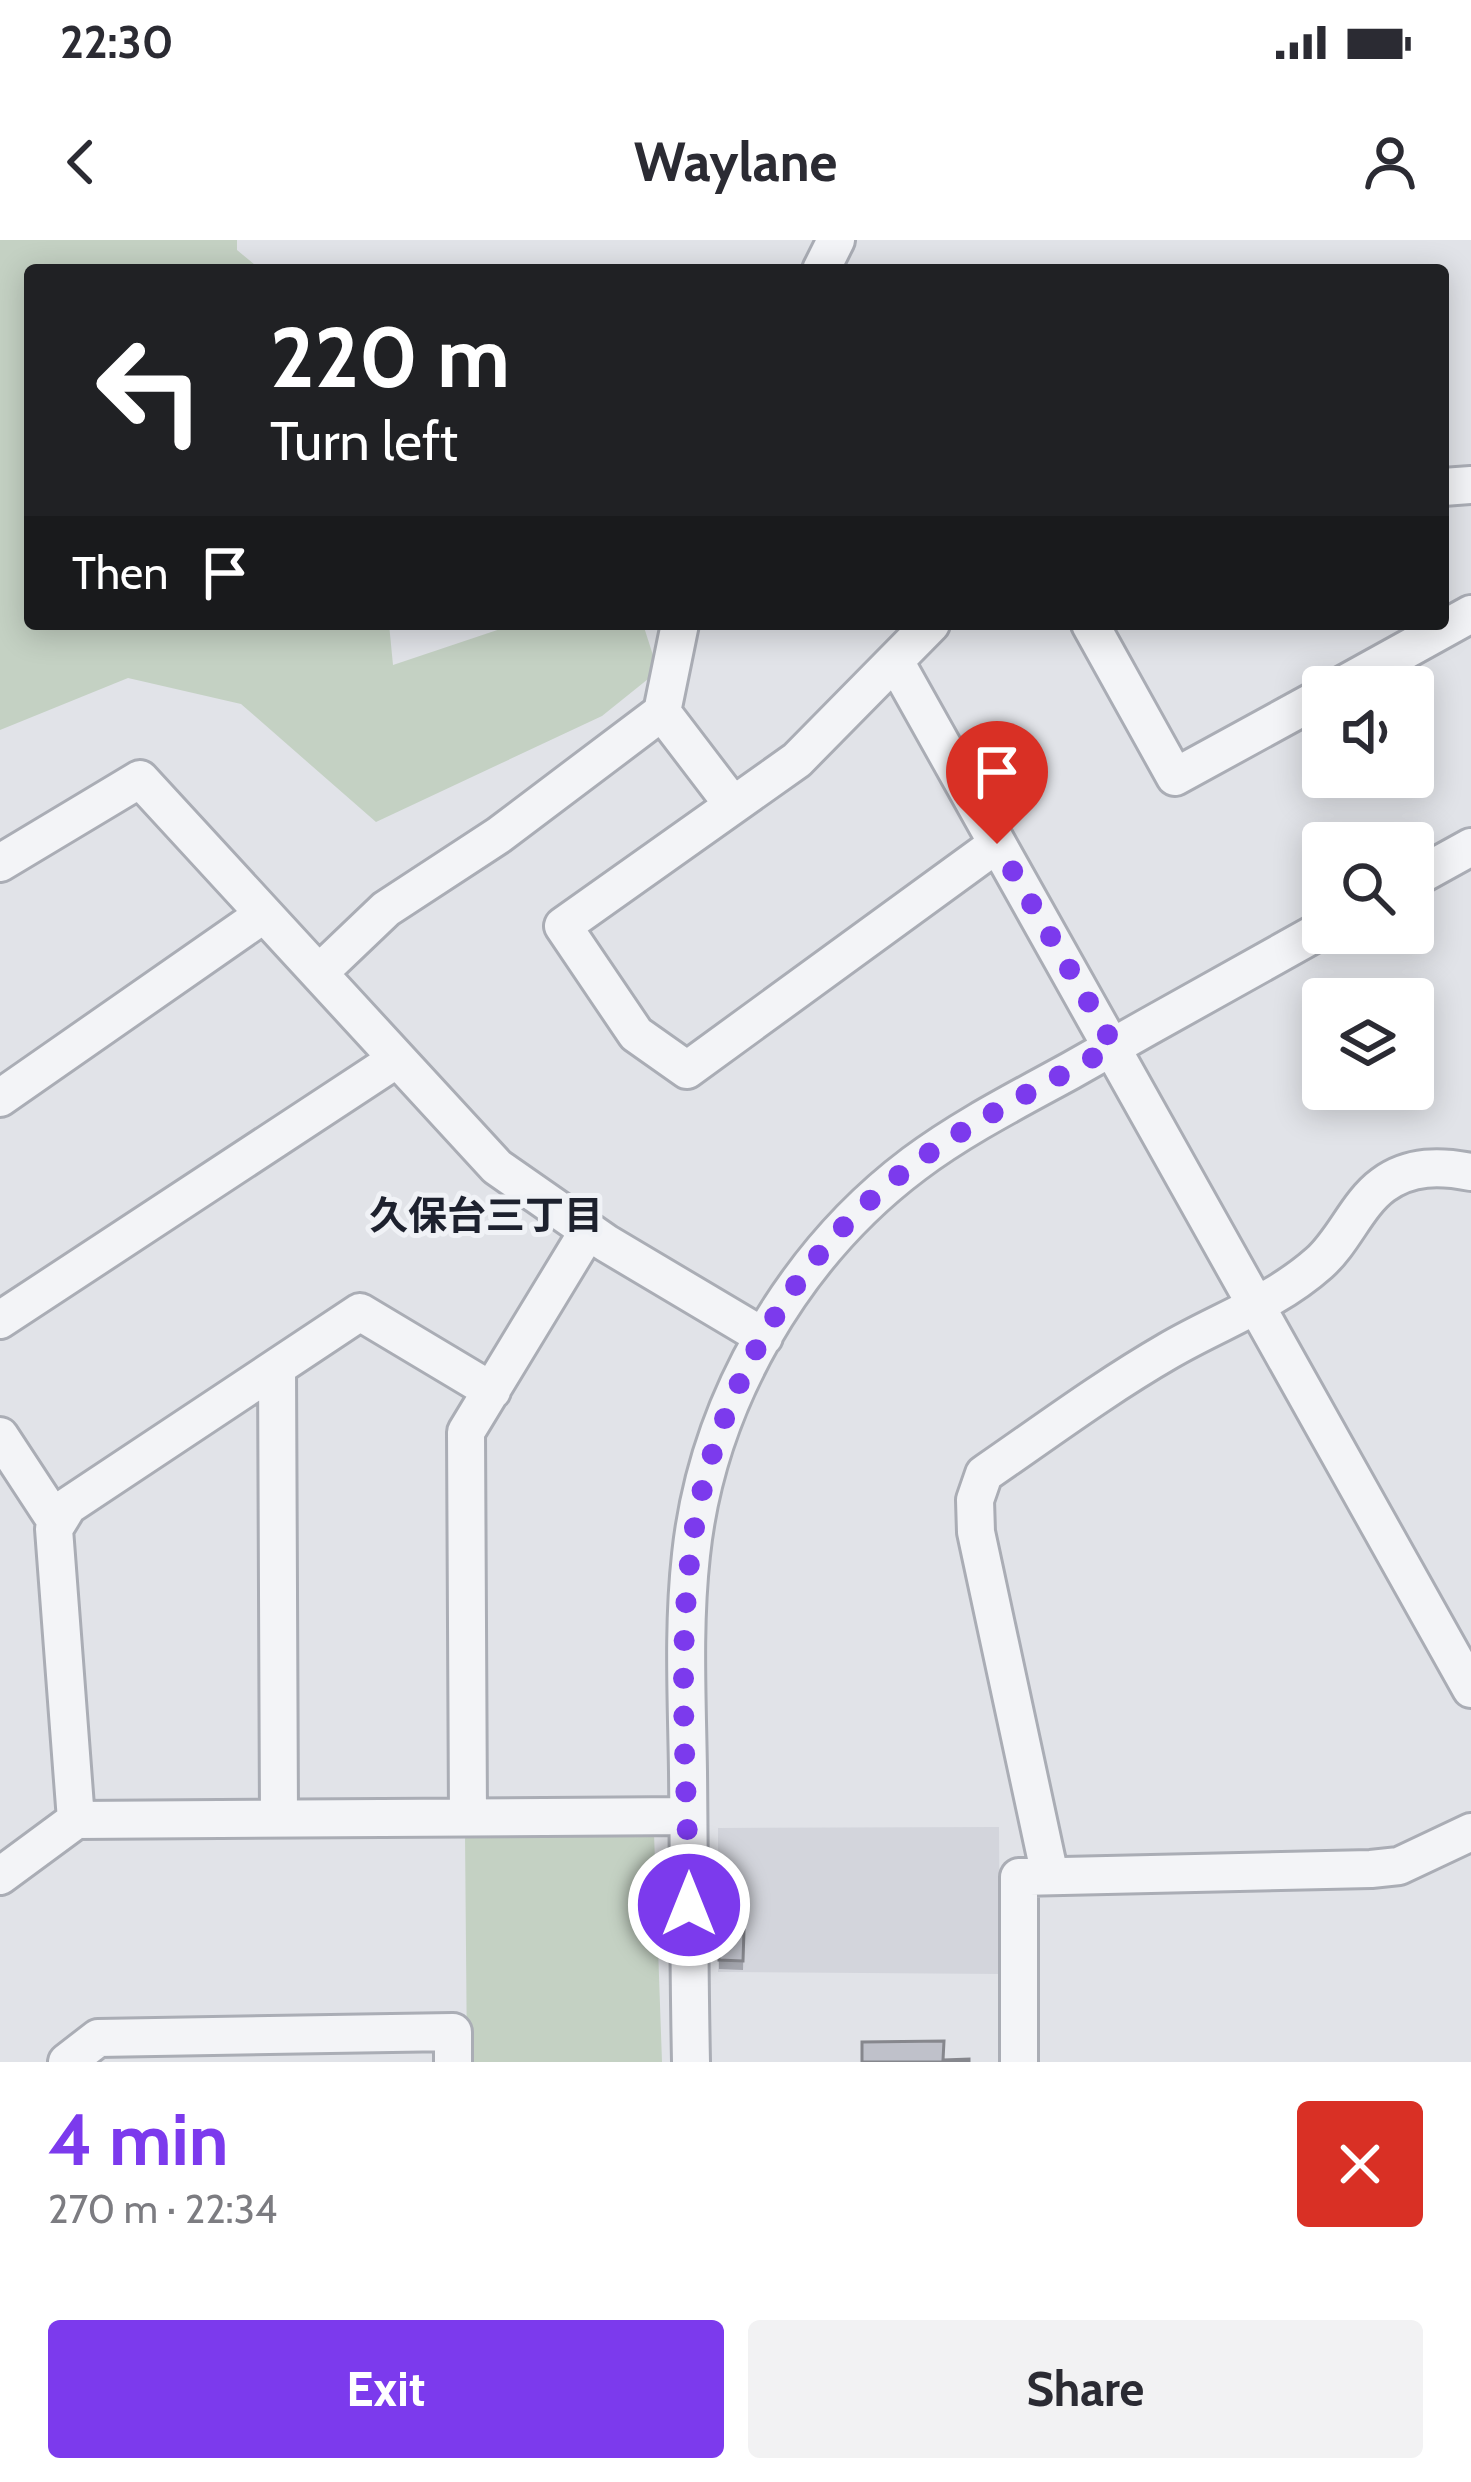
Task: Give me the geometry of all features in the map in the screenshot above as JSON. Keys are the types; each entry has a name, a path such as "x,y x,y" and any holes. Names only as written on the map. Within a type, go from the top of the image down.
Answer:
{"street":[{"path":"320,972 386,909 499,835 662,712 679,630"},
{"path":"925,630 796,760 563,926 636,1034 687,1070 997,844"},
{"path":"1093,630 1175,778 1302,708"},
{"path":"1377,666 1442,630"},
{"path":"895,661 1471,1689"},
{"path":"662,712 733,805"},
{"path":"0,863 140,779 497,1167 588,1231 764,1337"},
{"path":"1434,867 1471,847"},
{"path":"0,1098 264,914"},
{"path":"691,2062 686,1638 691,1550 708,1467 723,1422 764,1337 806,1272 884,1189 966,1130 1302,941"},
{"path":"0,1320 397,1059"},
{"path":"1049,1876 976,1532 975,1500 984,1474 1125,1377 1257,1307 1321,1262 1382,1185 1409,1172 1438,1166 1471,1172"},
{"path":"468,1817 466,1432 588,1231"},
{"path":"76,1820 53,1529 68,1506 360,1312 492,1390"},
{"path":"277,1367 278,1818"},
{"path":"0,1436 57,1523"},
{"path":"0,1876 76,1820 688,1816"},
{"path":"1019,2062 1018,1877 1371,1869 1399,1866 1471,1832"},
{"path":"67,2062 98,2038 453,2032 453,2062"}],"shaded area":[{"path":"999,1827 1000,1974 718,1972 718,1828"}],"green space":[{"path":"0,240 237,240 237,250 254,264 24,264 24,630 390,630 393,665 497,630 645,630 658,671 602,716 376,822 241,704 128,678 0,730"},
{"path":"654,1833 662,2062 467,2062 465,1834"}],"building":[{"path":"719,1930 744,1930 743,1961 719,1960"},
{"path":"944,2041 943,2060 969,2062 862,2062 862,2042"}],"district":[{"name":"久保台三丁目","path":"486,1215"}],"route":[{"path":"689,1905 686,1638 691,1550 708,1467 741,1378 806,1272 884,1189 948,1141 1114,1046 997,844"}]}
